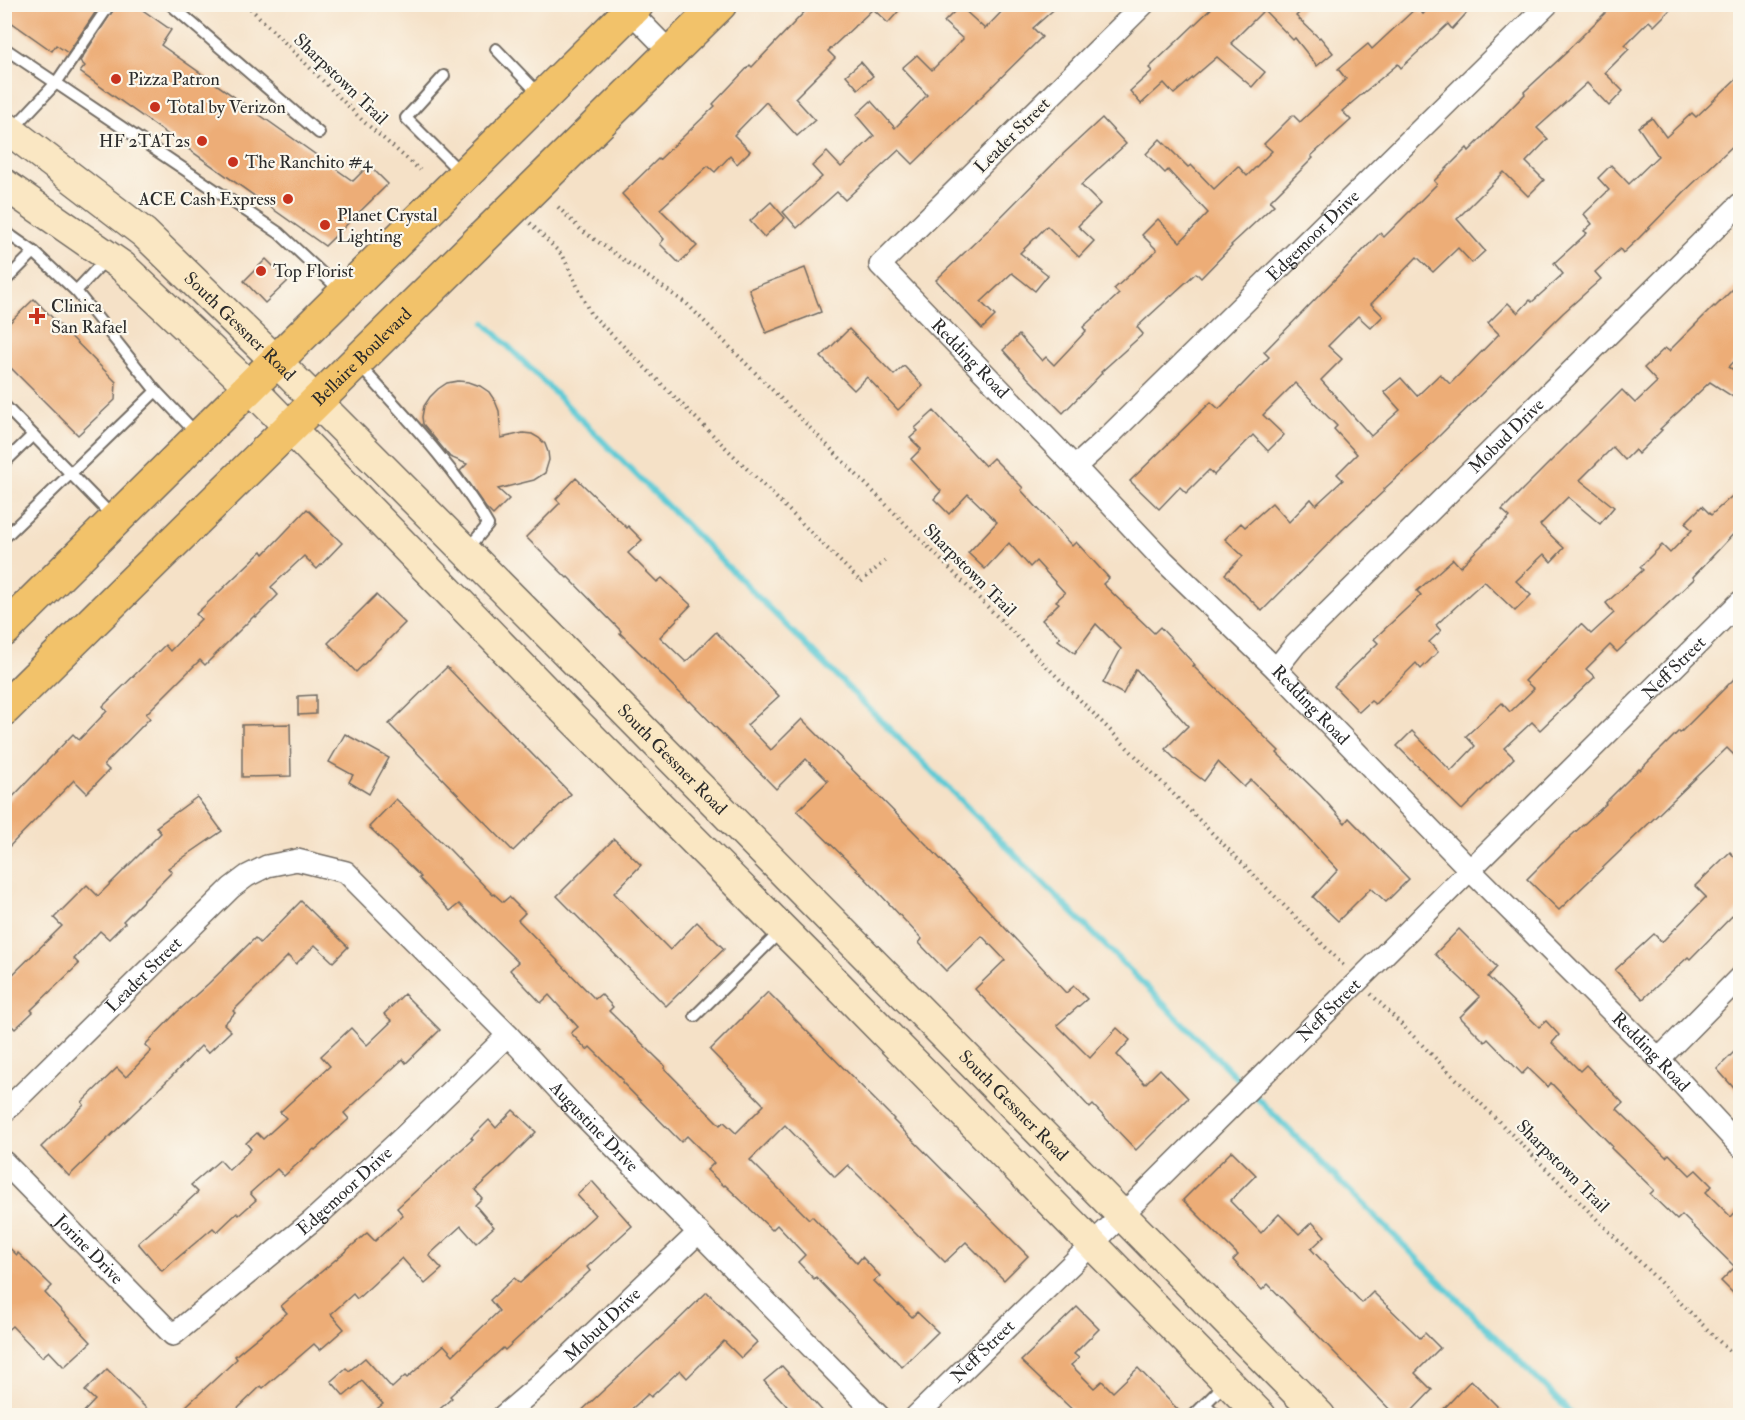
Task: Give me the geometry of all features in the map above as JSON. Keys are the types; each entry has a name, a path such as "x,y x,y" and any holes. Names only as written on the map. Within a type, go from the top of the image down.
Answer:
{"main road":[{"name":"Bellaire Boulevard","path":"4,709 720,4"},
{"path":"4,630 543,98 630,7"},
{"name":"South Gessner Road","path":"7,132 144,234 276,361 1123,1214 1320,1416"},
{"name":"South Gessner Road","path":"4,184 122,266 250,387 566,712 1261,1416"},
{"path":"566,712 596,682"},
{"path":"817,964 846,936"}],"street":[{"name":"Leader Street","path":"880,265 1144,4"},
{"name":"Edgemoor Drive","path":"1075,466 1107,438 1548,4"},
{"path":"630,7 671,54"},
{"name":"Mobud Drive","path":"1276,669 1304,636 1740,204"},
{"name":"Redding Road","path":"880,265 1164,561 1276,669 1470,870 1659,1059 1740,1146"},
{"name":"Neff Street","path":"916,1416 1740,602"},
{"name":"Leader Street","path":"4,1112 231,888 247,876 267,866 297,860"},
{"name":"Augustine Drive","path":"297,860 346,873 508,1035 570,1102 879,1416"},
{"path":"1659,1059 1740,977"},
{"name":"Edgemoor Drive","path":"173,1335 312,1221 508,1035"},
{"name":"Jorine Drive","path":"4,1162 173,1335"},
{"name":"Mobud Drive","path":"504,1416 699,1232"}],"lane":[{"path":"7,132 56,83 110,4"},
{"path":"170,4 319,133"},
{"path":"4,48 279,234 344,294"},
{"path":"496,49 543,98"},
{"path":"444,76 406,118 464,176"},
{"path":"4,231 33,252 76,291 156,391 200,436"},
{"path":"4,282 33,252"},
{"path":"76,291 108,256"},
{"path":"357,363 436,451 480,511 488,525 465,552"},
{"path":"4,538 156,391"},
{"path":"4,405 116,519"},
{"path":"4,462 33,435"},
{"path":"694,1016 782,929"},
{"path":"1193,1416 1227,1382"},
{"path":"1205,1404 1217,1416"}],"path":[{"name":"Sharpstown Trail","path":"246,4 363,121 420,170"},
{"name":"Sharpstown Trail","path":"558,207 581,230 687,304 1347,970"},
{"path":"515,208 563,256 590,313 861,582 888,558"},
{"name":"Sharpstown Trail","path":"1367,989 1740,1362"}],"building":[{"path":"4,4 101,4 68,53 56,45 52,51 4,17"},
{"path":"117,4 134,4 171,30 161,45 353,181 369,165 388,184 325,246 80,72 85,66 80,61"},
{"path":"812,4 905,4 888,23 873,9 828,51 835,58 795,98 815,120 797,136 766,102 734,135 750,151 737,164 730,156 715,172 708,166 660,209 697,246 679,263 660,244 664,239 622,194 715,106 713,104 750,65 752,67"},
{"path":"1009,4 1060,4 1033,28 1042,37 913,164 899,150 845,200 837,192 797,228 783,212 822,177 812,166 827,152 841,167 874,136 856,115 871,101 895,128 927,95 902,68 917,55 932,70 963,39 944,22 960,6 985,29"},
{"path":"1216,4 1308,4 1296,16 1320,37 1333,53 1317,66 1295,38 1293,40 1264,10 1231,43 1265,72 1252,87 1217,57 1174,94 1164,83 1141,104 1130,91 1152,71 1149,68"},
{"path":"1432,4 1475,4 1452,29 1448,24 1401,68 1398,64 1342,111 1351,120 1311,156 1313,158 1270,201 1274,205 1231,245 1201,278 1196,273 1137,327 1143,334 1101,372 1063,413 1003,350 1019,335 1042,361 1046,357 1054,365 1086,331 1083,327 1119,294 1114,289 1157,250 1142,235 1158,219 1180,242 1208,213 1168,170 1165,173 1146,154 1160,139 1188,167 1191,165 1214,189 1238,166 1247,176 1272,151 1264,144 1293,115 1300,122 1346,79 1338,69 1368,44 1372,49 1417,7 1423,14"},
{"path":"1614,4 1676,4 1654,26 1649,21 1625,45 1629,49 1605,73 1623,91 1609,106 1587,83 1537,128 1548,139 1526,162 1544,180 1528,196 1504,172 1457,219 1485,251 1472,263 1458,248 1433,272 1417,257 1371,304 1383,316 1371,328 1358,316 1328,346 1342,359 1321,380 1371,436 1400,410 1384,392 1401,378 1417,396 1440,374 1450,384 1499,334 1488,323 1508,303 1518,313 1530,300 1532,302 1563,274 1554,263 1587,233 1584,231 1592,224 1584,214 1609,190 1598,178 1611,165 1629,184 1658,156 1638,127 1652,118 1666,137 1692,113 1696,117 1740,75 1740,139 1623,253 1620,249 1595,272 1601,279 1563,313 1262,611 1225,574 1243,556 1225,539 1241,523 1245,527 1272,503 1289,522 1311,499 1316,505 1343,480 1337,474 1357,454 1334,429 1337,426 1295,383 1263,415 1284,435 1268,451 1253,435 1214,475 1209,470 1186,493 1180,487 1159,509 1130,481 1211,402 1219,409 1269,357 1264,352 1380,233 1384,237 1437,184 1434,181 1467,148 1469,151 1525,94 1524,92"},
{"path":"861,62 873,76 858,89 846,75"},
{"path":"1102,118 1126,144 1081,185 1100,204 1078,226 1094,241 1079,257 1047,226 1020,253 1048,275 1035,291 1012,273 981,302 995,316 982,329 936,280"},
{"path":"771,202 785,218 764,237 750,221"},
{"path":"266,259 288,281 265,303 244,281"},
{"path":"805,268 821,312 766,333 749,289"},
{"path":"1740,282 1740,355 1729,367 1740,374 1740,384 1733,397 1710,382 1660,429 1662,430 1638,454 1635,450 1625,460 1613,447 1580,480 1614,507 1600,524 1568,497 1540,525 1564,548 1551,562 1544,554 1516,581 1531,595 1515,611 1484,581 1436,625 1441,631 1429,642 1438,652 1421,669 1416,663 1375,704 1371,701 1359,712 1334,686 1378,643 1374,639 1421,595 1417,591 1453,559 1460,567 1510,517 1502,510 1622,390 1635,403 1657,382 1644,368 1665,348 1669,351"},
{"path":"34,299 116,382 115,400 78,435 4,361 4,328"},
{"path":"849,329 894,375 904,366 923,386 898,410 867,377 854,390 821,357"},
{"path":"469,382 489,392 499,411 501,438 523,433 532,434 545,444 548,452 549,460 545,473 534,480 498,489 509,499 493,515 460,471 467,464 450,457 423,424 424,406 430,397 447,383"},
{"path":"934,411 985,466 993,458 1023,488 1021,490 1072,546 1076,542 1109,578 1103,584 1154,633 1160,627 1195,665 1193,666 1279,751 1277,753 1345,823 1349,818 1409,879 1386,902 1371,888 1338,921 1313,897 1338,870 1288,816 1251,780 1244,787 1218,762 1204,781 1165,749 1188,726 1136,669 1123,694 1103,683 1121,649 1096,624 1075,653 1058,640 1060,637 1042,620 1059,603 1056,601 1065,593 1036,561 1030,567 1009,543 985,569 968,553 997,522 968,494 949,514 934,499 941,491 911,459 921,449 910,438 918,431 915,428"},
{"path":"576,478 642,540 628,553 657,582 662,578 691,605 660,637 686,662 716,632 779,696 747,725 771,750 802,719 930,848 1066,993 1074,986 1087,999 1057,1025 1090,1058 1117,1028 1130,1040 1117,1055 1145,1084 1160,1069 1188,1098 1136,1150 1093,1105 1090,1108 975,989 1005,960 982,936 946,971 919,943 922,939 865,878 797,811 828,781 806,759 776,789 526,537 560,503 556,499"},
{"path":"1740,489 1740,527 1693,577 1694,579 1617,652 1610,645 1586,669 1595,677 1540,730 1532,722 1504,748 1514,758 1462,810 1397,746 1412,731 1451,771 1475,746 1466,736 1502,703 1510,712 1534,689 1525,681 1581,624 1591,634 1614,613 1606,603 1643,570 1640,567 1662,545 1670,553 1692,530 1685,523 1702,506 1711,515"},
{"path":"307,509 342,543 317,569 304,556 271,587 278,595 256,617 255,615 205,665 200,660 146,714 150,718 104,765 109,770 87,793 74,780 4,852 4,806 73,734 79,740 107,711 103,706 165,645 170,651 201,619 196,614 262,551 264,554"},
{"path":"376,595 405,623 356,672 328,643"},
{"path":"447,667 571,794 513,851 389,724"},
{"path":"1740,673 1740,761 1727,748 1559,910 1527,879"},
{"path":"316,695 316,714 298,715 298,696"},
{"path":"290,724 291,776 242,777 242,725"},
{"path":"345,734 389,758 369,794 349,782 353,775 329,762"},
{"path":"197,797 222,831 168,868 172,872 123,921 125,923 109,939 100,931 74,959 79,964 31,1010 33,1012 15,1029 4,1018 4,983 62,926 54,918 87,885 98,896 161,833 156,827"},
{"path":"396,799 493,895 503,902 509,897 525,913 518,920 595,999 601,994 613,1007 609,1011 720,1125 724,1122 736,1133 764,1105 710,1050 768,992 1028,1256 1004,1280 966,1242 945,1262 848,1165 835,1177 785,1125 750,1160 809,1219 812,1216 857,1263 862,1257 880,1276 874,1281 898,1305 912,1317 917,1312 938,1332 902,1367 816,1277 814,1279 798,1262 805,1255 777,1225 772,1230 724,1186 707,1170 714,1163 687,1136 681,1142 590,1047 587,1050 571,1033 578,1027 549,995 541,1003 510,970 518,962 459,904 450,911 419,878 421,877 369,827"},
{"path":"614,839 641,865 614,893 670,950 697,922 724,949 666,1006 557,896"},
{"path":"1730,852 1740,863 1740,908 1690,959 1688,957 1643,999 1615,970 1654,934 1662,942 1706,897 1695,886"},
{"path":"301,901 348,947 333,962 315,945 296,964 288,956 233,1011 235,1013 224,1024 231,1031 208,1053 201,1046 69,1176 41,1147 84,1105 82,1102 117,1068 126,1077 151,1051 145,1045 177,1012 255,938 260,943"},
{"path":"1459,929 1497,967 1488,977 1539,1027 1546,1021 1559,1035 1552,1043 1580,1071 1586,1065 1623,1103 1617,1109 1666,1157 1669,1154 1690,1175 1696,1170 1712,1186 1706,1192 1731,1217 1740,1207 1740,1300 1721,1281 1735,1267 1682,1215 1677,1220 1650,1194 1654,1190 1611,1148 1612,1146 1551,1083 1548,1087 1528,1068 1522,1074 1488,1039 1485,1042 1460,1017 1480,997 1435,954"},
{"path":"404,994 440,1030 406,1063 403,1059 344,1113 349,1119 315,1150 284,1176 277,1169 250,1193 256,1200 239,1215 237,1213 217,1232 213,1228 162,1271 138,1243 198,1192 191,1185 220,1160 229,1170 251,1149 246,1143 257,1133 263,1139 286,1118 280,1112 330,1066 321,1056 351,1028 367,1045 392,1021 384,1014"},
{"path":"1740,1046 1740,1095 1717,1069"},
{"path":"513,1110 536,1132 475,1190 482,1198 475,1205 494,1227 476,1243 461,1226 429,1255 442,1269 425,1284 402,1258 357,1299 353,1294 331,1314 344,1329 320,1350 314,1344 263,1388 261,1386 230,1416 193,1416 185,1407 237,1359 235,1356 287,1313 281,1306 367,1233 375,1241 403,1215 397,1208 473,1139 471,1138 489,1120 496,1128"},
{"path":"1232,1151 1256,1175 1230,1201 1261,1233 1279,1214 1299,1234 1312,1222 1325,1236 1311,1249 1362,1303 1373,1292 1420,1338 1425,1333 1440,1348 1415,1373 1432,1390 1407,1416 1396,1416 1268,1284 1262,1290 1233,1260 1238,1255 1183,1200"},
{"path":"592,1181 632,1226 587,1267 590,1271 505,1350 503,1348 450,1396 452,1398 432,1416 368,1416 383,1404 362,1381 344,1396 331,1381 346,1368 349,1371 365,1358 392,1388 405,1376 407,1378 444,1345 453,1355 499,1311 490,1300 514,1278 520,1283 595,1215 577,1195"},
{"path":"4,1243 17,1255 18,1253 52,1286 45,1293 91,1342 64,1367 49,1351 42,1357 12,1326 4,1333"},
{"path":"707,1292 757,1342 741,1358 724,1341 687,1378 680,1370 651,1397 648,1394 624,1416 576,1416 663,1335"},
{"path":"1077,1307 1099,1329 1074,1354 1079,1358 1071,1365 1094,1388 1102,1381 1113,1392 1138,1368 1184,1416 1079,1416 1021,1361"},
{"path":"782,1366 827,1416 796,1416 764,1381"},
{"path":"107,1369 154,1416 80,1416 95,1400 85,1391"},
{"path":"1471,1380 1507,1416 1437,1416"}],"waterway":[{"path":"485,323 1574,1416"}],"place":[{"name":"Pizza Patron","path":"116,79"},
{"name":"Total by Verizon","path":"155,107"},
{"name":"HF 2TAT2s","path":"202,141"},
{"name":"The Ranchito #4","path":"233,162"},
{"name":"ACE Cash Express","path":"288,199"},
{"name":"Planet Crystal Lighting","path":"325,225"},
{"name":"Top Florist","path":"261,271"},
{"name":"Clinica San Rafael","path":"37,316"}]}
